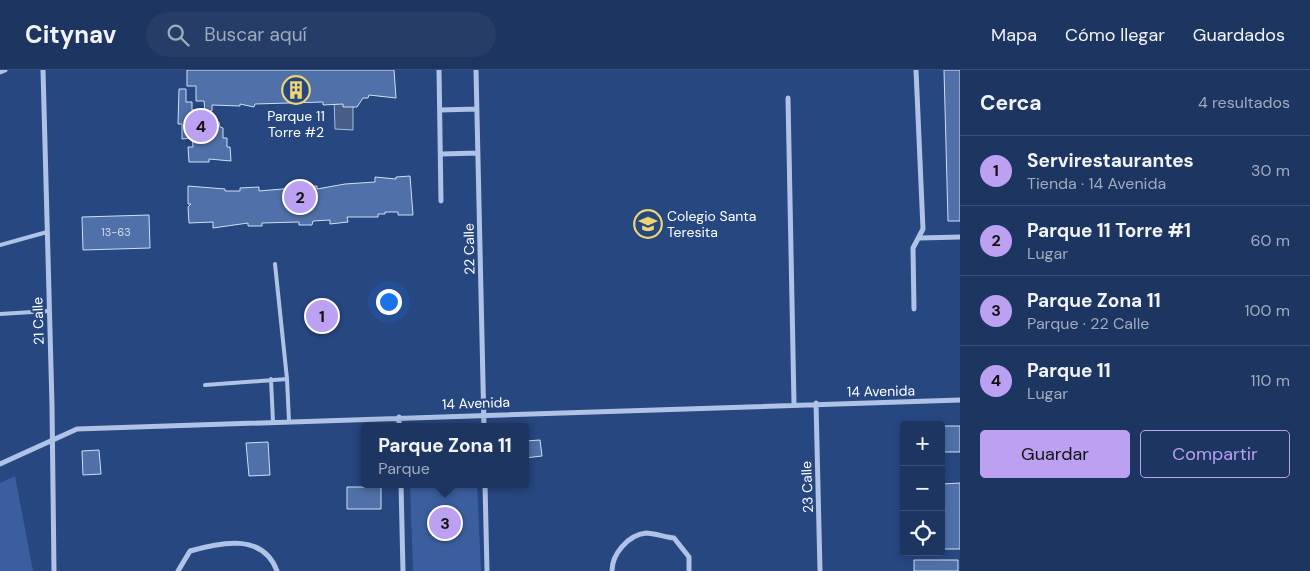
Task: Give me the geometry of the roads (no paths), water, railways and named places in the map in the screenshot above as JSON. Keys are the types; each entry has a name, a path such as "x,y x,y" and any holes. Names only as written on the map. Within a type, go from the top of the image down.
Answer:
{"street":[{"path":"0,72 5,70"},
{"name":"21 Calle","path":"42,70 54,571"},
{"path":"439,70 441,201"},
{"name":"22 Calle","path":"476,70 484,423"},
{"path":"914,309 913,248 920,238 923,229 916,70"},
{"path":"788,98 794,404"},
{"path":"440,110 477,109"},
{"path":"441,154 478,153"},
{"path":"920,238 960,237"},
{"name":"14 Avenida","path":"0,464 76,429 816,403 960,400"},
{"name":"23 Calle","path":"816,403 820,571"},
{"path":"399,417 399,423"},
{"path":"401,488 403,571"},
{"path":"485,488 487,571"},
{"path":"612,571 612,561 623,544 646,533 674,538 689,557 689,571"},
{"path":"178,570 190,551 217,543 257,546 273,560 277,571"}],"lane":[{"path":"0,246 47,232"},
{"path":"275,264 287,379 289,421"},
{"path":"0,314 49,311"},
{"path":"271,379 273,422"},
{"path":"205,385 287,379"}],"place":[{"name":"Parque 11 Torre #2","path":"296,90"},
{"name":"Parque 11","path":"201,126"},
{"name":"Parque 11 Torre #1","path":"300,197"},
{"name":"Colegio Santa Teresita","path":"648,224"},
{"name":"Servirestaurantes","path":"322,316"},
{"name":"Parque Zona 11","path":"445,523"}]}
